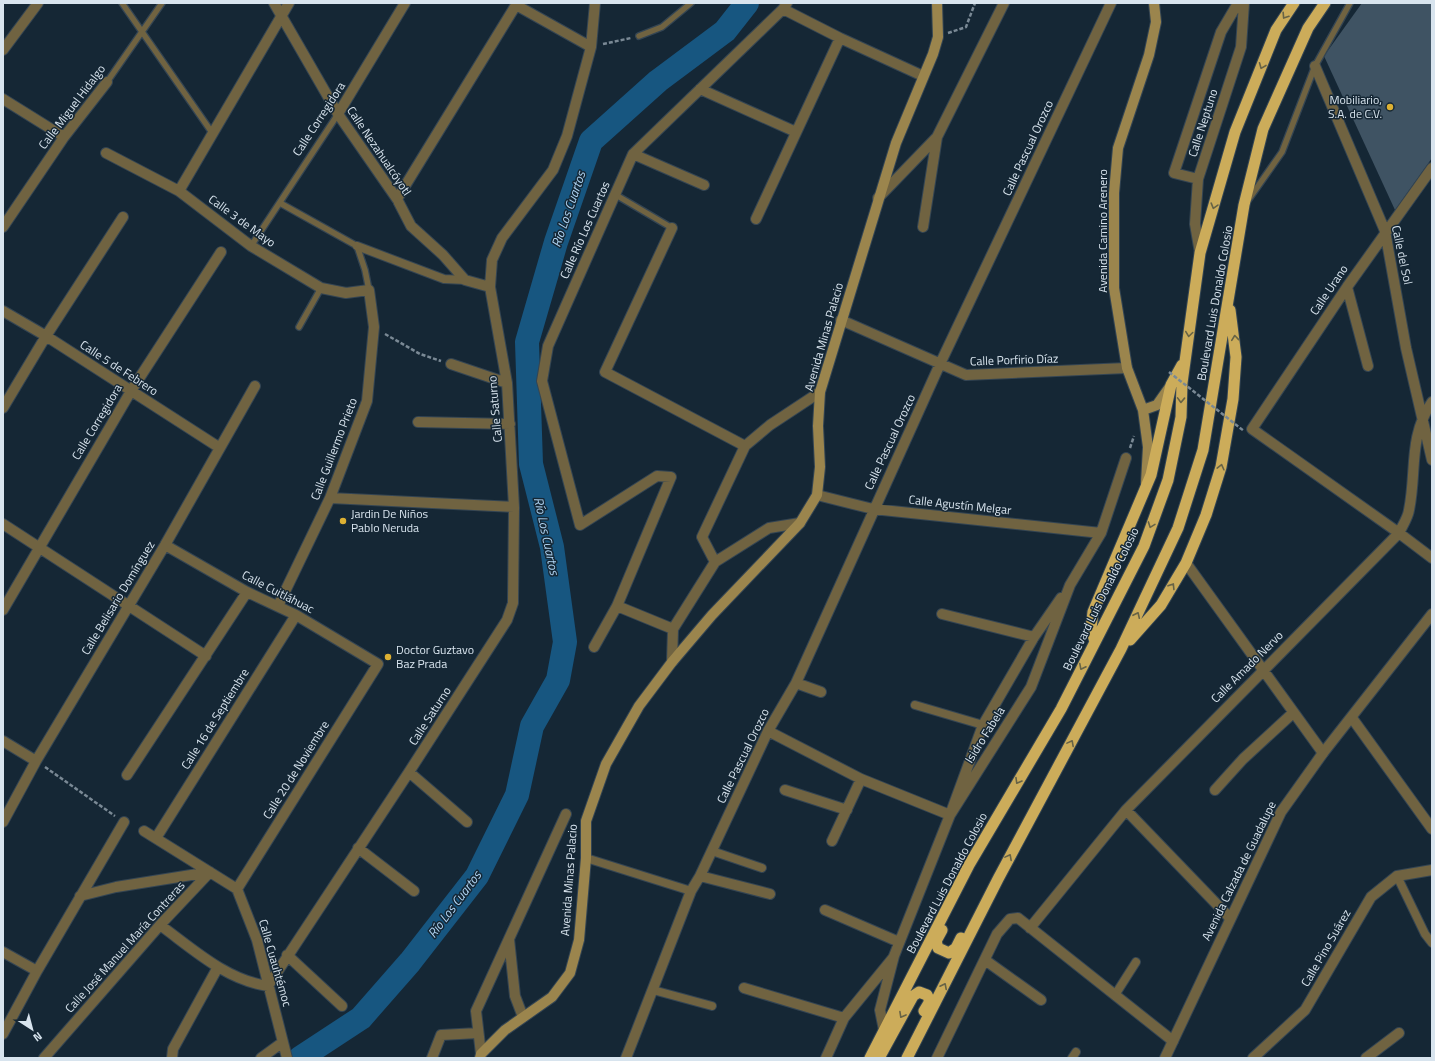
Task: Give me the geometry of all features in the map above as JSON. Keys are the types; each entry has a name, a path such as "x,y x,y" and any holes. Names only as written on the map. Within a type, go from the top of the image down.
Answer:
{"highway":[{"name":"Boulevard Luis Donaldo Colosio","path":"870,1058 969,865 1061,709 1144,546 1168,480 1180,417 1182,383 1200,253 1235,132 1276,30 1294,3"},
{"name":"Boulevard Luis Donaldo Colosio","path":"908,1058 998,879 1121,649 1178,528 1203,450 1244,206 1263,130 1308,28 1325,3"},
{"path":"1121,649 1160,605 1186,563 1206,515 1222,467 1233,399 1236,357 1234,333 1228,302"},
{"path":"1094,642 1091,628 1093,612 1150,475 1171,385 1185,361"},
{"path":"969,865 970,873 936,941 938,948 949,953 956,948 988,887 998,879"},
{"path":"879,1058 913,996 919,992 927,995 930,1001 900,1058"}],"main road":[{"name":"Avenida Minas Palacio","path":"480,1056 505,1030 552,997 570,973 579,940 586,858 586,821 606,764 639,706 672,662 712,615 800,523 817,495 820,467 818,426 820,392 896,143 933,54 938,37 937,3"},
{"name":"Avenida Camino Arenero","path":"1146,484 1148,447 1143,410 1127,368 1114,288 1114,193 1118,148 1149,55 1156,22 1154,3"},
{"path":"1143,410 1157,405 1171,385"}],"street":[{"path":"3,50 38,3"},
{"name":"Calle Nezahualcóyotl","path":"274,3 338,114 397,199 411,226 443,255 464,280"},
{"path":"179,191 289,3"},
{"name":"Calle Corregidora","path":"338,114 405,3"},
{"path":"357,246 444,279 464,280 490,286 492,260 502,238 553,170 567,136 591,47 595,3"},
{"path":"922,227 937,137 1004,3"},
{"name":"Calle Pascual Orozco","path":"626,1058 692,891 768,731 796,684 873,509 940,364 1111,3"},
{"path":"1198,179 1174,173 1221,32 1238,3"},
{"name":"Calle Neptuno","path":"1200,253 1195,224 1198,179 1241,47 1244,3"},
{"path":"397,199 514,4 591,47"},
{"path":"785,6 840,38 923,76"},
{"name":"Calle Río Los Cuartos","path":"617,606 671,477 657,476 580,525 542,381 548,346 633,154 785,6"},
{"path":"756,219 840,38"},
{"name":"Calle del Sol","path":"1315,66 1386,231 1406,348 1432,460"},
{"name":"Calle Miguel Hidalgo","path":"3,227 64,137 107,82"},
{"path":"700,89 796,132"},
{"path":"3,100 64,137"},
{"path":"878,198 937,137"},
{"name":"Calle 3 de Mayo","path":"106,153 179,191 251,246 321,288 346,293 369,290"},
{"path":"633,154 704,185"},
{"name":"Calle Urano","path":"1248,430 1386,231 1432,168"},
{"path":"3,408 46,336 123,217"},
{"path":"672,228 605,372 745,446"},
{"name":"Calle Corregidora","path":"3,610 38,547 131,390 221,252"},
{"name":"Calle Saturno","path":"268,986 409,772 506,620 514,603 514,507 510,424 506,383 490,286"},
{"path":"1347,287 1368,366"},
{"name":"Calle Guillermo Prieto","path":"278,606 330,498 367,401 374,327 369,290"},
{"name":"Calle 5 de Febrero","path":"3,311 46,336 220,448"},
{"name":"Calle Porfirio Díaz","path":"841,320 966,375 1127,368"},
{"path":"451,364 506,383"},
{"name":"Calle Belisario Domínguez","path":"3,822 36,761 165,545 255,386"},
{"path":"715,562 702,537 745,446 770,424 820,392"},
{"name":"Calle Amado Nervo","path":"1030,928 1126,810 1262,670 1399,533 1409,511 1415,445 1422,416 1432,402"},
{"path":"418,422 510,424"},
{"path":"1248,430 1399,533 1432,558"},
{"name":"Isidro Fabela","path":"884,1030 880,1010 894,956 950,815 1031,687 1070,585 1101,532 1126,458"},
{"name":"Calle Agustín Melgar","path":"817,495 873,509 1101,532"},
{"path":"330,498 514,507"},
{"path":"672,662 673,629 715,562 769,528 800,523"},
{"path":"3,524 206,656"},
{"name":"Calle Cuitláhuac","path":"165,545 247,592 296,615 378,664"},
{"path":"1186,563 1323,753"},
{"path":"768,731 861,779 950,815 983,725 1034,637 1070,585"},
{"path":"127,775 247,592"},
{"path":"594,647 617,606 673,629"},
{"path":"942,614 1034,637"},
{"name":"Avenida Calzada de Guadalupe","path":"1164,1058 1281,812 1323,753 1352,718 1432,614"},
{"name":"Calle 16 de Septiembre","path":"156,838 296,615"},
{"name":"Calle 20 de Noviembre","path":"237,890 378,664"},
{"path":"796,684 820,692"},
{"path":"914,705 983,725"},
{"path":"1215,790 1243,759 1293,713"},
{"path":"1352,718 1432,828"},
{"path":"3,741 36,761"},
{"path":"409,772 467,822"},
{"path":"832,841 861,779"},
{"path":"785,790 847,810"},
{"path":"1126,810 1230,918"},
{"path":"480,1056 476,1011 566,814"},
{"path":"3,1034 37,971 124,822"},
{"path":"144,831 237,890"},
{"path":"358,848 414,891"},
{"path":"712,851 762,868"},
{"path":"586,858 692,891"},
{"name":"Calle Pino Suárez","path":"1253,1058 1305,1010 1371,896 1397,876 1432,870"},
{"path":"80,896 116,887 210,872"},
{"name":"Calle José Manuel María Contreras","path":"44,1058 160,925 210,872"},
{"path":"700,876 770,894"},
{"path":"1397,876 1425,934 1432,944"},
{"name":"Calle Cuauhtémoc","path":"237,890 257,940 287,1056"},
{"path":"825,910 899,942"},
{"path":"937,1058 997,934 1010,919 1018,918 1173,1041"},
{"path":"160,925 218,967 251,983 268,986"},
{"path":"509,939 516,996 523,1017"},
{"path":"3,952 37,971"},
{"path":"287,955 342,1006"},
{"path":"826,1058 844,1018 894,956"},
{"path":"985,960 1041,1000"},
{"path":"1115,995 1136,962"},
{"path":"172,1058 173,1049 218,967"},
{"path":"744,988 844,1018"},
{"path":"653,990 712,1006"},
{"path":"432,1058 442,1035 478,1033"},
{"path":"1366,1058 1399,1033"},
{"path":"261,1058 283,1042"}],"lane":[{"path":"122,3 141,34 213,134"},
{"name":"Calle Miguel Hidalgo","path":"107,82 162,3"},
{"path":"639,36 662,27 691,3"},
{"path":"1244,206 1282,152 1315,66 1350,3"},
{"name":"Calle Corregidora","path":"251,246 338,114"},
{"path":"616,195 672,228"},
{"path":"280,203 357,246"},
{"name":"Calle Guillermo Prieto","path":"357,246 365,270 369,290"},
{"path":"300,327 321,288"}],"path":[{"path":"938,37 966,27 975,3"},
{"path":"591,47 639,36"},
{"path":"374,327 420,354 451,364"},
{"path":"1169,372 1248,430"},
{"path":"36,761 124,822"}],"building":[{"name":"Mobiliario, S.A. de C.V.","path":"1362,3 1432,3 1432,158 1395,210 1324,56"}],"waterway":[{"name":"Río Los Cuartos","path":"300,1058 361,1018 410,962 477,876 517,795 532,726 558,680 565,642 552,547 531,464 527,342 556,242 591,141 658,81 725,31 747,3"}],"place":[{"name":"Mobiliario, S.A. de C.V.","path":"1390,107"},
{"name":"Jardin De Niños Pablo Neruda","path":"343,521"},
{"name":"Doctor Guztavo Baz Prada","path":"388,657"}]}
